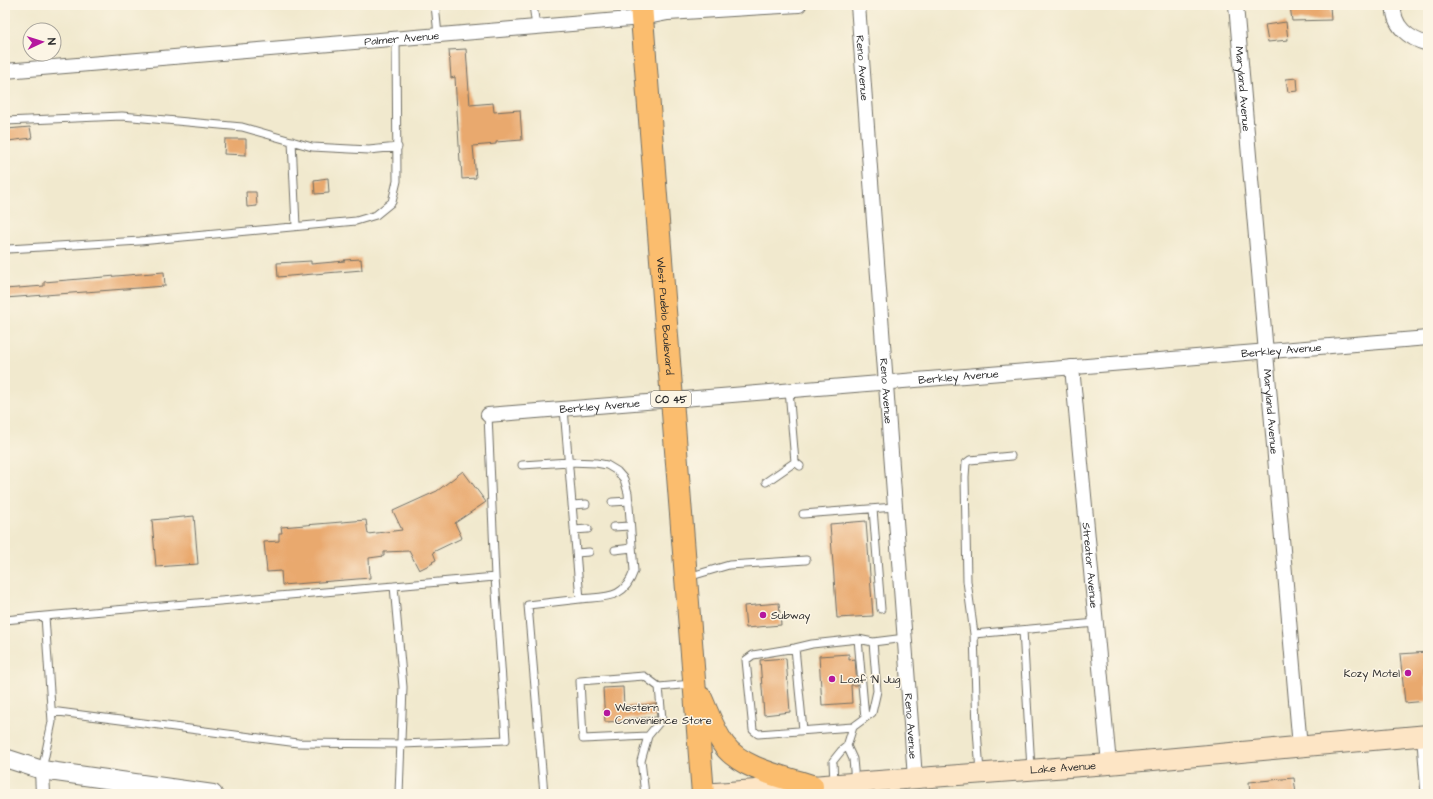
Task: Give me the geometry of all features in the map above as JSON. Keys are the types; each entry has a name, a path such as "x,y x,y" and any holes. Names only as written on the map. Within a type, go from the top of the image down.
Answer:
{"main road":[{"name":"West Pueblo Boulevard","path":"642,11 695,683 702,794"},
{"path":"695,683 718,736 729,752 739,760 755,767 812,786"},
{"name":"Lake Avenue","path":"702,794 1109,764 1426,735"}],"street":[{"name":"Palmer Avenue","path":"5,71 536,27 642,11 668,13 799,5"},
{"name":"Reno Avenue","path":"858,5 915,778"},
{"name":"Maryland Avenue","path":"1236,5 1300,747"},
{"path":"1394,5 1393,11 1398,25 1409,35 1428,44"},
{"name":"Berkley Avenue","path":"488,415 1428,338"},
{"name":"Streator Avenue","path":"1072,367 1109,764"},
{"path":"1426,735 1428,788"},
{"path":"5,758 42,770 213,794"},
{"path":"42,770 43,794"}],"lane":[{"path":"434,5 438,35"},
{"path":"533,5 536,27"},
{"path":"5,248 140,241 356,221 376,215 392,202 397,181 398,147 396,38"},
{"path":"5,121 122,116 242,127 312,147 369,150 398,147"},
{"path":"292,141 296,226"},
{"path":"766,482 798,464 789,390"},
{"path":"564,409 580,599"},
{"path":"51,711 298,743 402,744 506,740 495,577 488,415"},
{"path":"980,773 974,634 967,581 966,464 970,460 1011,456"},
{"path":"522,465 569,462 596,463 608,465 617,471 624,479 628,493 634,571 624,590 615,595 528,605 544,794"},
{"path":"612,502 629,501"},
{"path":"572,505 586,504"},
{"path":"803,514 895,507"},
{"path":"873,509 881,609"},
{"path":"613,527 630,526"},
{"path":"574,530 588,529"},
{"path":"615,550 632,548"},
{"path":"576,553 589,552"},
{"path":"686,577 729,565 806,560"},
{"path":"5,620 495,577"},
{"path":"394,586 403,687 400,794"},
{"path":"42,770 52,722 45,616"},
{"path":"974,634 1096,624"},
{"path":"1023,630 1031,770"},
{"path":"873,642 877,691 872,714 853,727 758,734 753,730 746,660 753,655 812,644 858,638 873,642 905,638"},
{"path":"858,638 865,718"},
{"path":"795,648 804,730"},
{"path":"648,736 583,739 580,681 644,676 659,686 695,683"},
{"path":"645,794 641,761 648,736 662,719 659,686"},
{"path":"834,784 833,761 840,751 847,746 853,727"},
{"path":"847,746 853,759 856,783"}],"building":[{"path":"1290,5 1330,5 1331,20 1292,21"},
{"path":"1286,22 1288,40 1268,42 1265,25"},
{"path":"466,49 470,105 493,103 494,112 520,110 522,140 473,146 476,178 462,179 455,77 451,78 449,50"},
{"path":"1297,78 1298,91 1288,92 1286,79"},
{"path":"30,127 32,138 8,141 7,129"},
{"path":"225,139 246,139 246,155 224,154"},
{"path":"328,178 329,193 315,194 314,180"},
{"path":"246,192 256,192 257,206 247,207"},
{"path":"361,259 362,270 278,277 277,263 311,261 311,264"},
{"path":"164,272 165,286 5,298 5,289 44,286 44,282"},
{"path":"463,471 486,502 455,523 462,538 433,552 436,560 432,562 433,563 419,570 409,551 384,552 384,556 369,558 370,578 282,585 281,571 267,572 264,542 279,541 279,533 282,533 281,527 366,520 368,534 402,530 393,511 437,491"},
{"path":"194,516 198,564 156,567 152,520"},
{"path":"866,521 873,616 837,618 830,524"},
{"path":"779,603 781,625 746,628 744,606"},
{"name":"Kozy Motel","path":"1428,652 1428,667 1425,668 1427,701 1405,703 1400,654"},
{"path":"849,654 849,660 855,659 857,685 851,685 852,703 822,705 819,656"},
{"path":"786,658 790,712 764,715 760,660"},
{"path":"623,687 624,706 656,704 657,717 605,722 603,688"},
{"path":"1294,778 1296,794 1250,794 1249,782"}],"place":[{"name":"Subway","path":"763,615"},
{"name":"Kozy Motel","path":"1408,673"},
{"name":"Loaf 'N Jug","path":"832,679"},
{"name":"Western Convenience Store","path":"607,713"}]}
